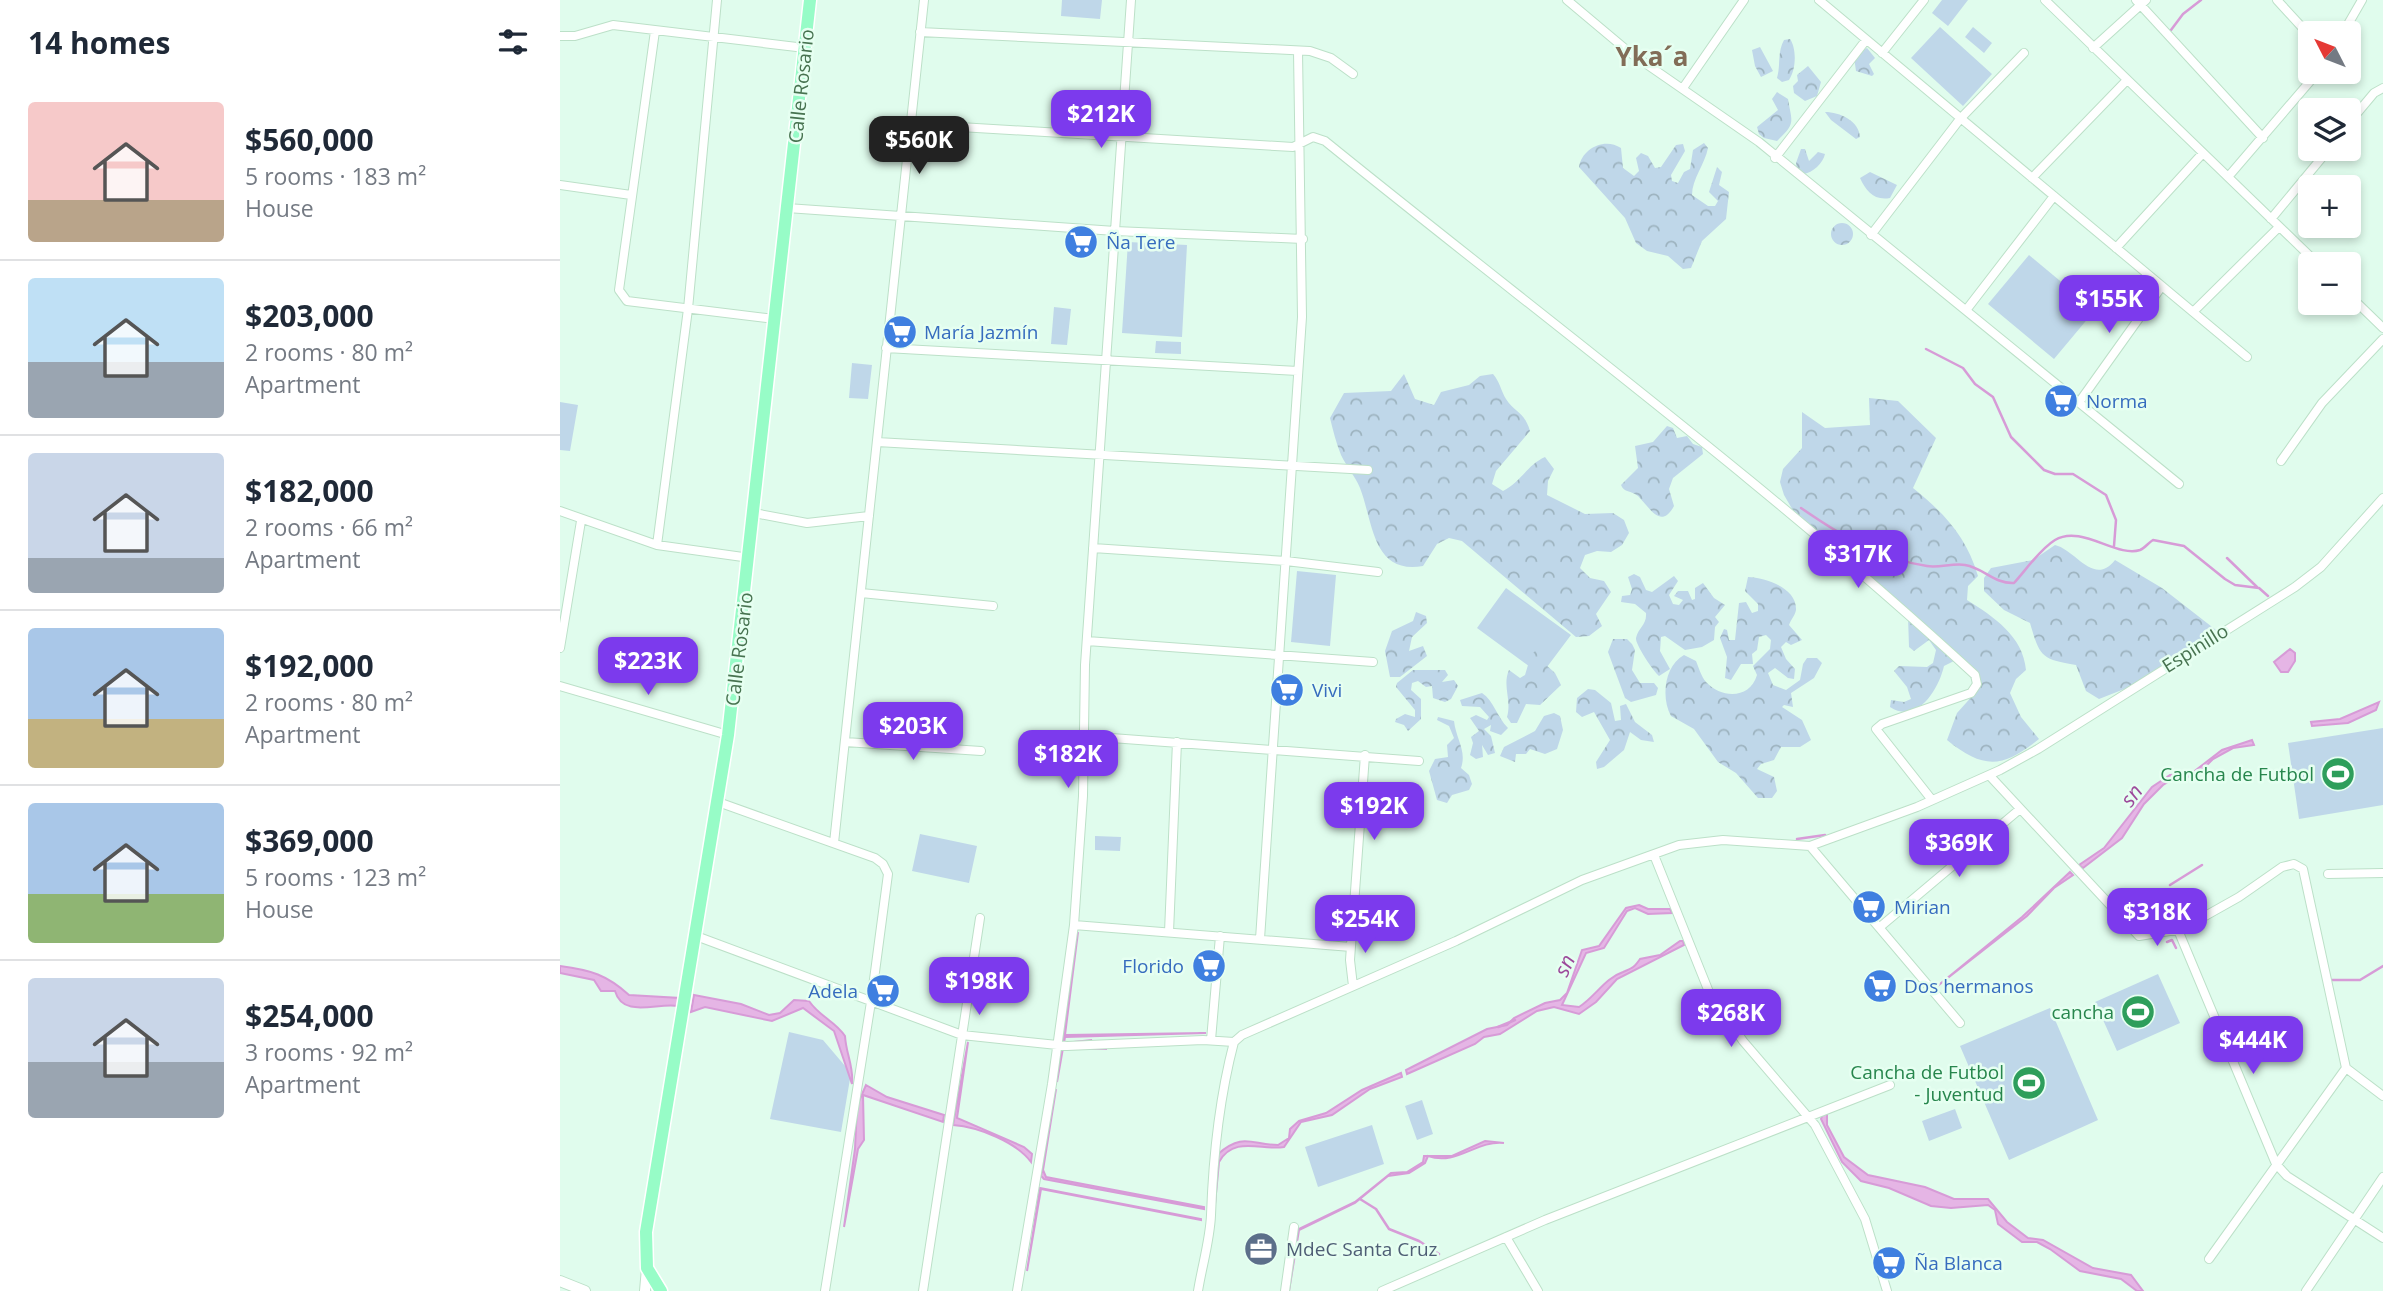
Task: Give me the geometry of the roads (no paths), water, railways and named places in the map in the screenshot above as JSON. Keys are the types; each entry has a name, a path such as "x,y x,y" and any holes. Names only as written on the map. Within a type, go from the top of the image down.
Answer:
{"main road":[{"name":"Calle Rosario","path":"661,1291 647,1268 646,1232 728,735 750,558 810,0"}],"street":[{"path":"657,545 688,309 717,0"},
{"path":"834,843 923,0"},
{"path":"1017,1291 1058,1045 1074,925 1085,736 1087,641 1130,0"},
{"path":"1567,0 1629,52 1729,118 1871,236 1968,309 2179,484"},
{"path":"1683,88 1744,0"},
{"path":"1819,0 2247,357"},
{"path":"1882,53 1924,0"},
{"path":"2045,0 2305,252"},
{"path":"2277,0 2298,23"},
{"path":"2350,21 2362,0"},
{"path":"2093,48 2141,2 2263,138"},
{"path":"560,36 575,36 604,26 805,48"},
{"path":"655,31 631,195 621,297 626,301 775,319"},
{"path":"920,32 1298,51 1323,54 1353,74"},
{"path":"1775,158 1866,40"},
{"path":"1260,939 1298,371 1303,240 1298,51"},
{"path":"1871,236 1960,119 2024,53"},
{"path":"2032,178 2127,80"},
{"path":"2228,177 2308,84"},
{"path":"2361,108 2374,93 2383,88"},
{"path":"910,124 1293,147 1314,138 1325,141 1891,597 1975,675 1977,684 1971,693 1882,724 1876,729 1933,800"},
{"path":"2116,248 2203,153"},
{"path":"2271,219 2319,161"},
{"path":"560,185 631,195"},
{"path":"1968,309 2054,196"},
{"path":"788,208 1303,240"},
{"path":"2193,312 2279,227"},
{"path":"2080,401 2162,286"},
{"path":"2361,307 2383,328"},
{"path":"2281,461 2322,403 2383,339"},
{"path":"887,348 1298,371"},
{"path":"877,442 1368,470"},
{"name":"Espinillo","path":"1810,846 1933,800 2038,749 2295,587 2321,567 2383,498"},
{"path":"560,512 657,545 750,558"},
{"path":"754,513 807,523 869,516"},
{"path":"560,648 581,521"},
{"path":"1093,548 1286,561 1378,572"},
{"path":"861,593 993,606"},
{"path":"1087,641 1373,662"},
{"path":"560,686 728,735"},
{"path":"1085,736 1419,761"},
{"path":"845,742 981,751"},
{"path":"1169,932 1177,742"},
{"path":"1353,986 1350,973 1351,947 1365,755"},
{"path":"1989,775 2135,934 2145,936 2178,930 2239,897 2283,867 2294,864 2303,869 2343,1071 2383,1096"},
{"path":"718,802 875,858 887,869 871,1002 825,1291"},
{"path":"1880,927 2020,809"},
{"path":"1198,1291 1211,1217 1210,1179 1216,1137 1234,1042 1242,1034 1582,880 1705,840 1810,846 1960,1023"},
{"path":"1654,855 1709,992 1718,1007 1812,1116 1865,1219 1887,1291"},
{"path":"2328,874 2383,873"},
{"path":"923,1291 980,918"},
{"path":"1074,925 1351,947"},
{"path":"2178,930 2276,1164 2287,1177 2383,1238"},
{"path":"696,936 962,1035 1058,1045 1211,1040 1234,1042"},
{"path":"1211,1040 1220,936"},
{"path":"2209,1259 2343,1071"},
{"path":"1384,1291 1506,1237 1890,1085"},
{"path":"2306,1291 2383,1177"},
{"path":"1285,1291 1294,1227"},
{"path":"1506,1237 1538,1291"},
{"path":"645,1291 647,1268"},
{"path":"560,1281 585,1291"}],"waterway":[{"path":"2171,30 2183,14 2201,0"},
{"path":"1926,349 1963,368 1975,384 1993,397 2011,437 2044,470 2055,474 2073,474 2106,495 2116,520 2114,546"},
{"path":"1801,508 1846,536 1893,558 1927,566 1965,565 2007,583 2014,583 2049,544 2065,536 2076,536 2131,551 2140,550 2153,540 2184,546 2235,585 2259,588 2268,596"},
{"path":"2227,558 2257,587"},
{"path":"1797,839 1825,835"},
{"path":"2170,885 2202,865"},
{"name":"sn","path":"2167,942 2172,940 2176,948"},
{"path":"2332,980 2360,980 2383,966"},
{"path":"1498,1027 1515,1020"},
{"path":"1360,1199 1376,1209 1389,1229 1419,1241 1439,1254"}],"place":[{"name":"Ña Tere","path":"1081,242"},
{"name":"María Jazmín","path":"900,332"},
{"name":"Norma","path":"2061,401"},
{"name":"Vivi","path":"1287,690"},
{"name":"Cancha de Futbol","path":"2338,774"},
{"name":"Mirian","path":"1869,907"},
{"name":"Florido","path":"1209,966"},
{"name":"Dos hermanos","path":"1880,986"},
{"name":"Adela","path":"883,991"},
{"name":"cancha","path":"2138,1012"},
{"name":"Cancha de Futbol - Juventud","path":"2029,1083"},
{"name":"MdeC Santa Cruz","path":"1261,1249"},
{"name":"Ña Blanca","path":"1889,1263"}],"district":[{"name":"Yka´a","path":"1652,56"}]}
